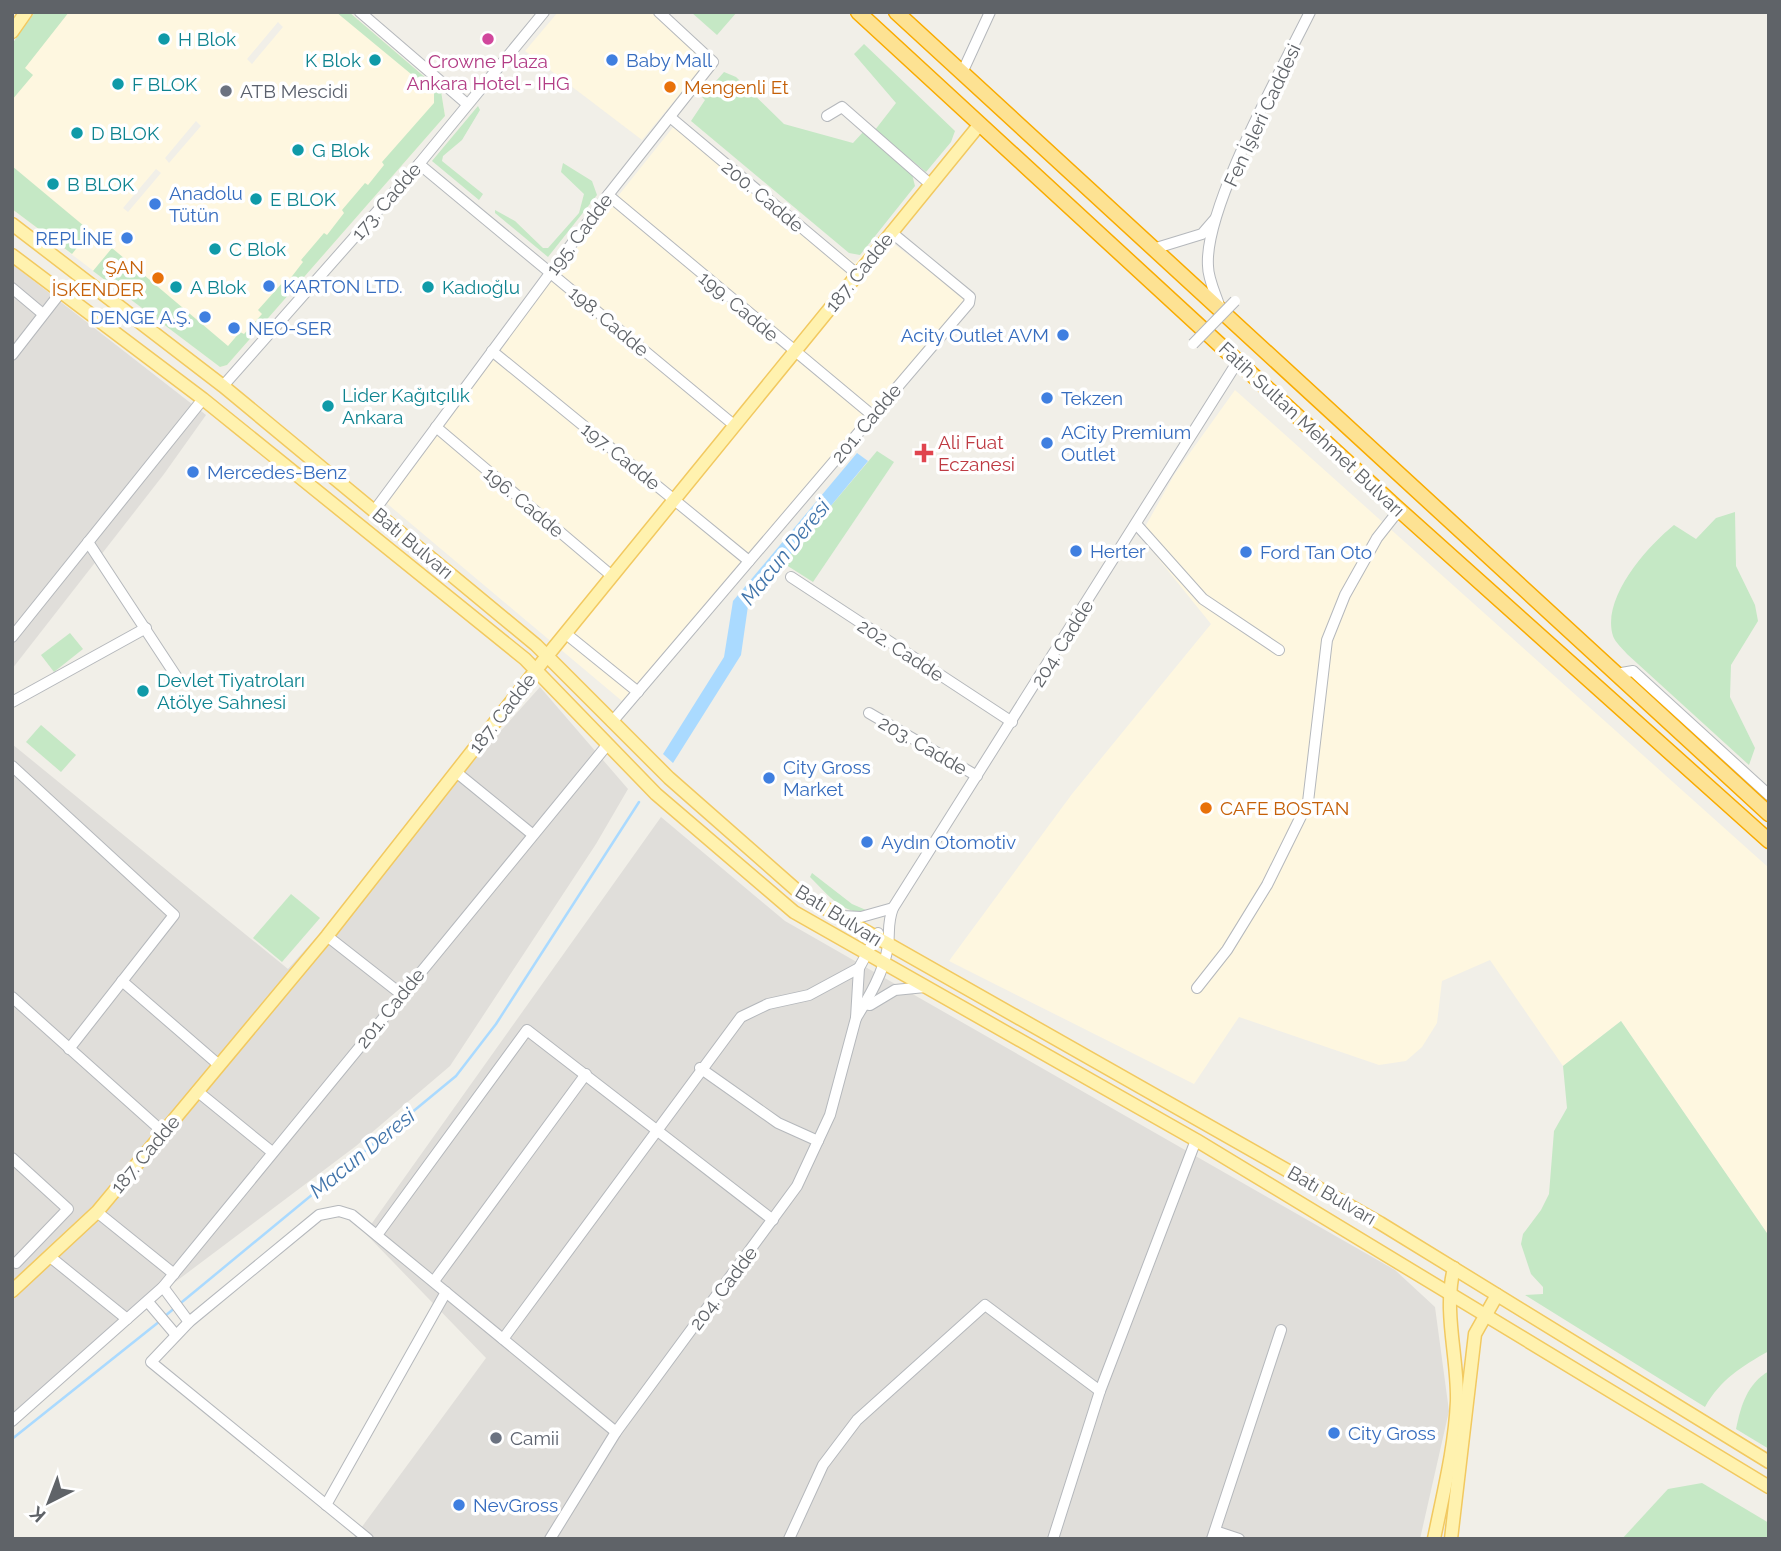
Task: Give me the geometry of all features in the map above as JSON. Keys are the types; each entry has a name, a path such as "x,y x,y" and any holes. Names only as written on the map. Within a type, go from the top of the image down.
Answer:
{"highway":[{"name":"Fatih Sultan Mehmet Bulvarı","path":"858,12 1399,510 1769,841"},
{"name":"Fatih Sultan Mehmet Bulvarı","path":"896,12 1769,814"}],"main road":[{"path":"12,32 26,12"},
{"name":"187. Cadde","path":"12,1291 97,1212 327,936 611,576 980,124"},
{"name":"Batı Bulvarı","path":"12,223 223,386 547,656 612,722 774,872 835,917 1188,1112 1454,1268 1769,1462"},
{"name":"Batı Bulvarı","path":"12,255 202,399 536,670 681,817 775,897 812,924 1196,1140 1769,1487"},
{"path":"1434,1539 1449,1465 1457,1401 1448,1292 1454,1268"},
{"path":"1451,1539 1475,1334 1497,1295"}],"street":[{"path":"360,12 467,104"},
{"name":"173. Cadde","path":"223,386 419,164 544,12"},
{"name":"195. Cadde","path":"373,511 608,195 713,62 659,12"},
{"path":"962,73 989,12"},
{"name":"Fen İşleri Caddesi","path":"1221,312 1208,267 1215,219 1253,130 1310,12"},
{"path":"827,116 842,107 930,184"},
{"name":"200. Cadde","path":"670,117 857,274"},
{"name":"198. Cadde","path":"419,164 734,425"},
{"name":"199. Cadde","path":"608,195 872,415"},
{"path":"1153,249 1202,234 1215,219"},
{"name":"201. Cadde","path":"612,722 971,300 891,232"},
{"path":"12,288 43,314"},
{"path":"12,355 61,292"},
{"path":"1193,344 1235,301"},
{"name":"197. Cadde","path":"492,351 749,561"},
{"name":"204. Cadde","path":"856,1018 883,963 888,946 887,925 893,908 1238,361"},
{"path":"13,633 202,399"},
{"name":"196. Cadde","path":"436,427 611,576"},
{"path":"1197,988 1227,950 1267,885 1308,802 1327,640 1345,595 1377,538 1399,510"},
{"path":"1137,525 1203,599 1279,650"},
{"path":"88,542 178,679"},
{"name":"202. Cadde","path":"791,577 1012,722"},
{"path":"12,702 146,628"},
{"path":"565,634 638,692"},
{"path":"1616,674 1633,671 1769,794"},
{"name":"203. Cadde","path":"869,713 977,776"},
{"name":"201. Cadde","path":"12,1421 163,1287 608,744"},
{"path":"12,766 174,915 69,1049"},
{"path":"456,772 532,834"},
{"path":"835,917 861,917 893,908"},
{"name":"204. Cadde","path":"550,1539 616,1432 797,1186 830,1115 856,1018 859,968 873,938 887,925"},
{"path":"327,936 401,994"},
{"path":"503,1339 725,1034 748,1012 809,995 859,968"},
{"path":"122,981 219,1065"},
{"path":"864,1004 870,1005 895,990 925,987"},
{"path":"12,998 163,1132"},
{"path":"377,1235 527,1030 773,1220"},
{"path":"700,1068 771,1118 818,1141"},
{"path":"434,1282 586,1074"},
{"path":"197,1091 271,1152"},
{"path":"1053,1539 1100,1391 1196,1140"},
{"path":"12,1158 68,1209 14,1261 29,1275"},
{"path":"368,1539 151,1362 176,1335 185,1317 319,1215 340,1211 352,1215 616,1432"},
{"path":"97,1212 174,1274"},
{"path":"49,1256 127,1319"},
{"path":"163,1287 185,1317"},
{"path":"326,1504 446,1292"},
{"path":"148,1302 176,1335"},
{"path":"789,1539 823,1465 857,1420 985,1305 1100,1391"},
{"path":"1239,1539 1213,1535 1281,1330"}],"shaded area":[{"path":"55,12 349,12 441,91 445,116 227,365 220,367 12,209 12,73","holes":["278,22 283,27 252,64 247,59","196,121 201,126 169,163 165,158","156,169 161,173 128,212 123,208"]},
{"path":"558,12 652,12 709,59 642,140 525,51"},
{"path":"674,126 855,263 881,234 967,300 622,701 378,496"},
{"path":"12,264 206,415 164,474 12,669"},
{"path":"1235,390 1769,868 1769,1236 1621,1021 1563,1066 1490,960 1442,981 1437,1023 1422,1047 1406,1061 1379,1065 1239,1017 1194,1084 949,961 1072,794 1211,624 1140,536 1174,475"},
{"path":"540,687 628,789 596,844 450,1066 356,1146 138,1310 12,1418 12,744 288,969"},
{"path":"661,817 785,921 1395,1270 1435,1307 1449,1411 1420,1539 353,1539 486,1358 365,1233"}],"green space":[{"path":"35,12 69,12 25,68 33,75 12,100 12,44"},
{"path":"336,12 349,12 441,91 445,116 227,365 220,367 93,271 112,248 228,346 240,332 244,334 262,314 258,310 283,282 286,284 303,262 301,260 324,233 327,235 344,213 342,210 365,183 368,185 384,165 382,162 434,103 434,93"},
{"path":"691,12 737,12 717,35"},
{"path":"864,44 955,131 951,142 926,172 875,130 896,103 854,54"},
{"path":"724,72 736,77 784,124 853,143 864,131 912,174 915,186 860,255 849,253 691,121 705,100 702,97"},
{"path":"478,106 480,110 462,140 443,156 442,161 483,194 479,200 432,161"},
{"path":"563,163 592,181 597,195 548,257 495,213 495,210 515,221 543,248 548,248 579,213 584,194 561,172"},
{"path":"12,166 90,231 72,254 12,209"},
{"path":"877,451 894,462 813,582 783,563"},
{"path":"1735,512 1736,566 1755,605 1758,621 1731,665 1730,697 1755,748 1749,765 1627,654 1613,636 1611,621 1620,590 1629,574 1651,546 1674,525 1696,539 1716,518"},
{"path":"70,633 83,649 54,672 41,655"},
{"path":"41,725 76,755 61,772 26,742"},
{"path":"812,873 852,904 866,910 863,913 855,912 840,905 810,877"},
{"path":"291,894 320,918 282,962 253,938"},
{"path":"1621,1021 1769,1236 1769,1351 1732,1374 1705,1407 1525,1295 1543,1294 1543,1287 1531,1274 1521,1244 1523,1234 1549,1194 1554,1131 1567,1108 1563,1066"},
{"path":"1769,1371 1769,1449 1736,1429 1746,1396 1755,1382"},
{"path":"1702,1483 1769,1523 1769,1539 1622,1539 1668,1489"}],"water":[{"path":"857,453 868,461 748,606 741,655 673,763 663,754 724,657 733,601"}],"waterway":[{"name":"Macun Deresi","path":"165,1316 456,1076 496,1024 639,802"},
{"name":"Macun Deresi","path":"12,1439 160,1321"}],"place":[{"name":"H Blok","path":"164,39"},
{"name":"Crowne Plaza Ankara Hotel - IHG","path":"488,39"},
{"name":"K Blok","path":"375,60"},
{"name":"Baby Mall","path":"612,60"},
{"name":"F BLOK","path":"118,84"},
{"name":"Mengenli Et","path":"670,87"},
{"name":"ATB Mescidi","path":"226,91"},
{"name":"D BLOK","path":"77,133"},
{"name":"G Blok","path":"298,150"},
{"name":"B BLOK","path":"53,184"},
{"name":"E BLOK","path":"256,199"},
{"name":"Anadolu Tütün","path":"155,204"},
{"name":"REPLİNE","path":"127,238"},
{"name":"C Blok","path":"215,249"},
{"name":"ŞAN İSKENDER","path":"158,278"},
{"name":"KARTON LTD.","path":"269,286"},
{"name":"A Blok","path":"176,287"},
{"name":"Kadıoğlu","path":"428,287"},
{"name":"DENGE A.Ş.","path":"205,317"},
{"name":"NEO-SER","path":"234,328"},
{"name":"Acity Outlet AVM","path":"1063,335"},
{"name":"Tekzen","path":"1047,398"},
{"name":"Lider Kağıtçılık Ankara","path":"328,406"},
{"name":"ACity Premium Outlet","path":"1047,443"},
{"name":"Ali Fuat Eczanesi","path":"924,453"},
{"name":"Mercedes-Benz","path":"193,472"},
{"name":"Herter","path":"1076,551"},
{"name":"Ford Tan Oto","path":"1246,552"},
{"name":"Devlet Tiyatroları Atölye Sahnesi","path":"143,691"},
{"name":"City Gross Market","path":"769,778"},
{"name":"CAFE BOSTAN","path":"1206,808"},
{"name":"Aydın Otomotiv","path":"867,842"},
{"name":"City Gross","path":"1334,1433"},
{"name":"Camii","path":"496,1438"},
{"name":"NevGross","path":"459,1505"}]}
